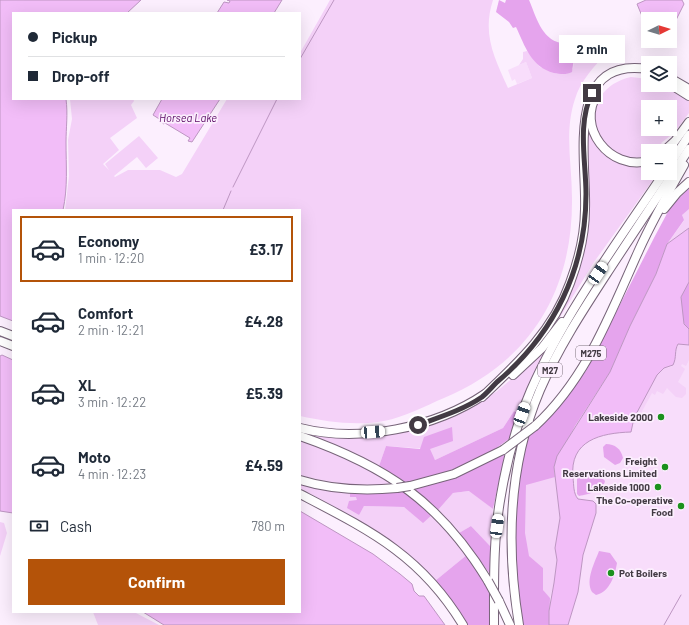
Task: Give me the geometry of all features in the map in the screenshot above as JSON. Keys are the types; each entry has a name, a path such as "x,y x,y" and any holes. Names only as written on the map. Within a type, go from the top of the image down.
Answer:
{"highway":[{"path":"482,397 510,372 534,345 555,316 570,284 580,250 584,227 586,194 584,124 588,102 600,84 615,72 631,68 641,69"},
{"path":"641,75 625,74 607,83 596,97 591,117 595,136 607,152 616,158 627,162 641,161"},
{"path":"677,82 689,90"},
{"path":"677,88 689,96"},
{"path":"672,144 689,122"},
{"path":"677,153 689,135"},
{"name":"M27","path":"519,625 513,589 510,529 513,496 520,459 527,429 540,392 571,328 689,149"},
{"path":"630,270 660,206 689,157"},
{"name":"M27","path":"494,625 494,570 497,526 506,470 518,426 531,391 550,350 589,285 659,180"},
{"name":"M275","path":"301,480 340,489 366,490 410,486 454,474 478,464 503,450 535,426 559,402 581,372 596,346 630,270 664,209 677,193 689,182"},
{"path":"301,428 344,433 398,429 418,425 452,413 482,397 521,368 542,348 589,285"},
{"path":"0,331 12,336"},
{"path":"0,341 12,346"},
{"path":"301,436 358,458 408,489 446,524 465,546 488,581 510,625"},
{"path":"301,495 377,535 400,552 423,572 438,589 463,625"}],"shaded area":[{"path":"330,0 493,0 490,12 489,35 494,55 508,88 532,78 526,62 519,65 523,59 523,52 527,51 540,67 565,74 573,69 574,58 586,48 583,43 607,52 580,86 572,111 569,136 572,185 570,232 565,263 555,293 541,319 523,343 500,365 474,383 407,414 384,421 342,423 301,416 301,209 65,209 69,176 68,140 72,119 70,100 134,100 131,105 137,118 110,138 119,150 103,164 109,170 105,164 139,136 158,158 146,168 137,157 114,176 115,177 128,170 160,170 176,177 182,174 226,100 301,100 301,51"},
{"path":"499,0 505,3 506,0 529,0 540,26 554,41 561,43 583,43 586,48 574,58 572,72 566,74 554,73 546,70 534,61 516,27 513,28 509,22 496,12"},
{"path":"526,62 532,78 517,84 515,79 512,81 508,70"},
{"path":"631,77 641,78 641,92 675,92 689,101 689,113 677,129 677,100 641,100 641,136 670,136 662,144 641,144 641,156 630,158 614,153 603,142 596,128 595,113 600,98 612,85"},
{"path":"586,125 596,145 602,153 617,161 641,164 641,180 653,180 594,262 562,314 544,339 558,315 581,257"},
{"path":"689,188 689,209 682,215 684,220 667,244 656,274 630,326 610,372 575,426 554,467 555,477 526,485 525,533 529,556 543,568 543,590 550,598 549,625 522,625 515,566 514,527 526,438 559,407 586,371 671,206"},
{"path":"689,197 689,625 534,625 525,565 570,416"},
{"path":"689,209 689,228 667,244 684,221 682,215"},
{"path":"689,282 688,329 682,318 680,305 685,287"},
{"path":"551,340 531,380 518,413 514,411 503,428 435,460 429,449 386,446 379,466 342,448 308,436 308,433 374,435 474,404 496,392 520,372"},
{"path":"680,343 689,345 689,360 686,366 682,364 681,366 685,369 678,382 686,388 686,394 682,398 676,397 667,388 663,394 657,391 655,395 652,393 635,424 633,423 634,418 657,375 664,368 671,367 677,347"},
{"path":"514,411 518,413 509,439 488,454 449,471 403,483 379,466 386,446 420,449 424,437 452,427 453,441 430,449 435,460 503,428"},
{"path":"301,438 331,449 394,482 387,485 363,486 320,480 301,475"},
{"path":"606,444 615,446 619,450 623,458 620,463 615,465 604,457 603,447"},
{"path":"505,453 493,509 469,491 453,493 438,510 414,489 456,478"},
{"path":"580,475 601,477 605,481 599,490 579,496 577,494 577,477"},
{"path":"555,477 560,518 555,548 557,560 554,583 550,598 543,590 543,568 529,556 525,541 524,521 526,484"},
{"path":"301,483 350,493 350,497 357,497 358,515 364,506 404,507 423,522 433,514 468,554 435,581 393,543 363,523 301,489"},
{"path":"406,490 433,514 423,523 404,507 364,506 359,515 347,508 349,501 357,500 356,497 350,497 350,493"},
{"path":"470,491 493,509 491,547 471,526 459,533 438,510 453,493"},
{"path":"0,522 4,523 7,533 0,556"},
{"path":"471,526 491,547 490,574 459,533"},
{"path":"599,551 610,553 617,563 615,573 608,587 596,595 592,592 590,587 590,577"},
{"path":"468,554 489,588 491,625 465,625 435,581"},
{"path":"93,613 136,613 159,625 98,625"}],"water":[{"path":"0,0 141,0 128,12 12,12 12,100 66,100 66,185 63,209 12,209 12,321 0,316"},
{"path":"227,0 282,0 275,12 218,12 224,2 229,3 230,1"},
{"path":"646,0 682,0 684,4 677,18 677,12 641,12 641,14 637,4"},
{"name":"Horsea Lake","path":"161,100 219,100 192,142 188,141 190,138 165,123 163,124 164,122 153,115"},
{"path":"689,228 689,282 681,297 684,324 689,329 689,345 678,344 673,365 664,368 657,375 634,418 631,432 609,434 598,437 589,441 576,455 573,465 575,494 578,499 593,501 596,504 596,513 583,555 578,592 568,625 549,625 549,611 557,560 555,548 560,518 554,467 557,456 610,372 630,326 656,274 667,244"},
{"path":"2,355 12,360 12,513 0,511 0,356"},
{"path":"301,512 373,554 400,574 412,584 414,591 419,596 424,596 445,625 164,625 145,613 301,613"}],"waterway":[{"path":"301,57 334,0"},
{"path":"233,187 276,100"},
{"path":"223,209 231,191"},
{"path":"664,625 681,595"}],"place":[{"name":"Lakeside 2000","path":"661,417"},
{"name":"Freight Reservations Limited","path":"665,467"},
{"name":"Lakeside 1000","path":"658,487"},
{"name":"The Co-operative Food","path":"681,506"},
{"name":"Pot Boilers","path":"611,573"}],"route":[{"path":"418,425 452,413 482,397 510,372 530,351 544,333 564,299 575,268 584,227 586,211 584,124 588,102 592,93"}]}
